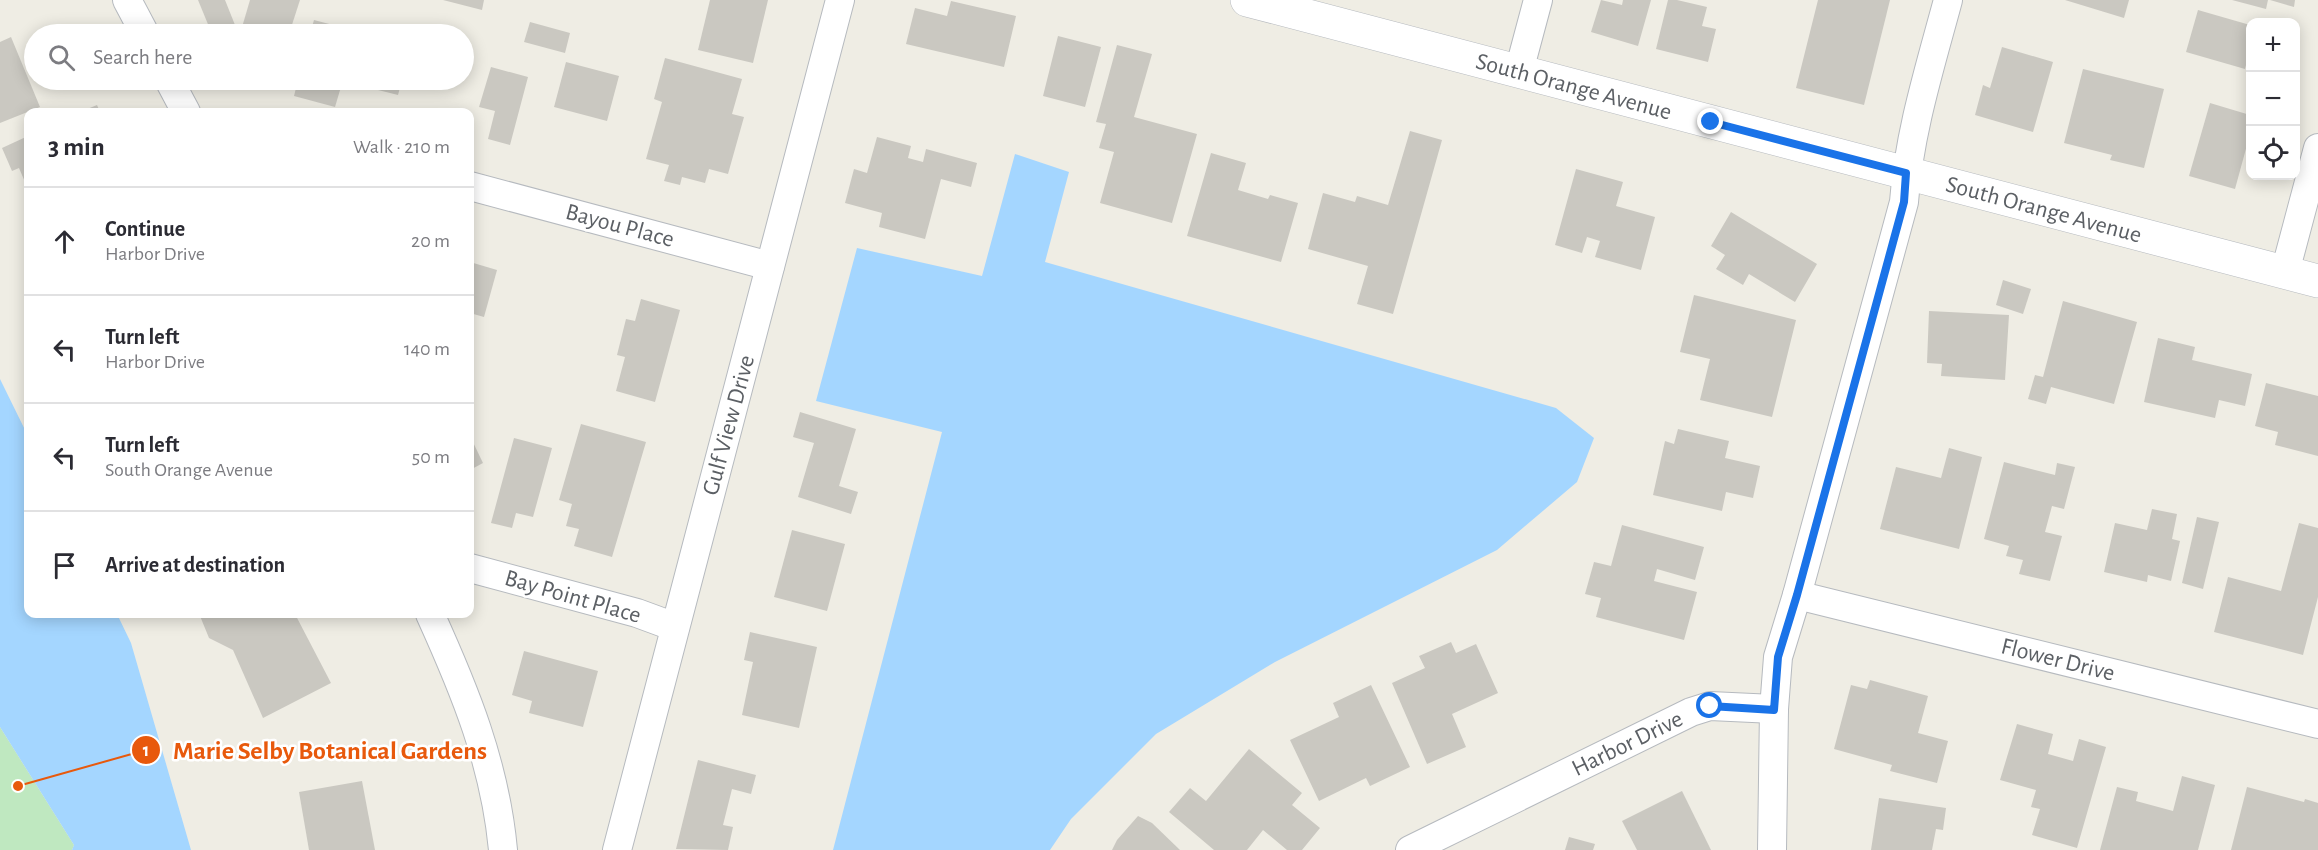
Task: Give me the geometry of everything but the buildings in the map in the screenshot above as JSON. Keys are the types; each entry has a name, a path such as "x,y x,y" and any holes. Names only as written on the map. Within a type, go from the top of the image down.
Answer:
{"street":[{"path":"127,0 140,24"},
{"name":"Gulf View Drive","path":"617,850 840,0"},
{"name":"South Orange Avenue","path":"1247,0 2318,281"},
{"path":"1519,71 1538,0"},
{"path":"1772,850 1774,710 1778,657 1904,202 1906,173 1914,131 1948,0"},
{"path":"174,90 184,108"},
{"path":"2285,273 2318,148"},
{"name":"Bayou Place","path":"474,187 770,266"},
{"name":"Bay Point Place","path":"474,569 637,613 675,627"},
{"name":"Flower Drive","path":"1797,595 2318,724"},
{"path":"432,618 463,687 479,731 491,776 503,850"},
{"name":"Harbor Drive","path":"1410,850 1690,712 1710,706 1774,710"}],"green space":[{"path":"0,727 74,845 72,850 0,850"}],"water":[{"path":"1015,154 1069,172 1045,262 1556,408 1594,438 1577,482 1497,550 1275,662 1156,734 1071,819 1050,850 833,850 942,432 816,401 857,248 982,276"},
{"path":"0,379 24,428 24,618 119,618 131,643 191,850 72,850 74,845 0,727"}],"place":[{"name":"Marie Selby Botanical Gardens","path":"18,786"}],"route":[{"path":"1710,706 1774,710 1778,657 1904,202 1906,173 1711,122"}]}
